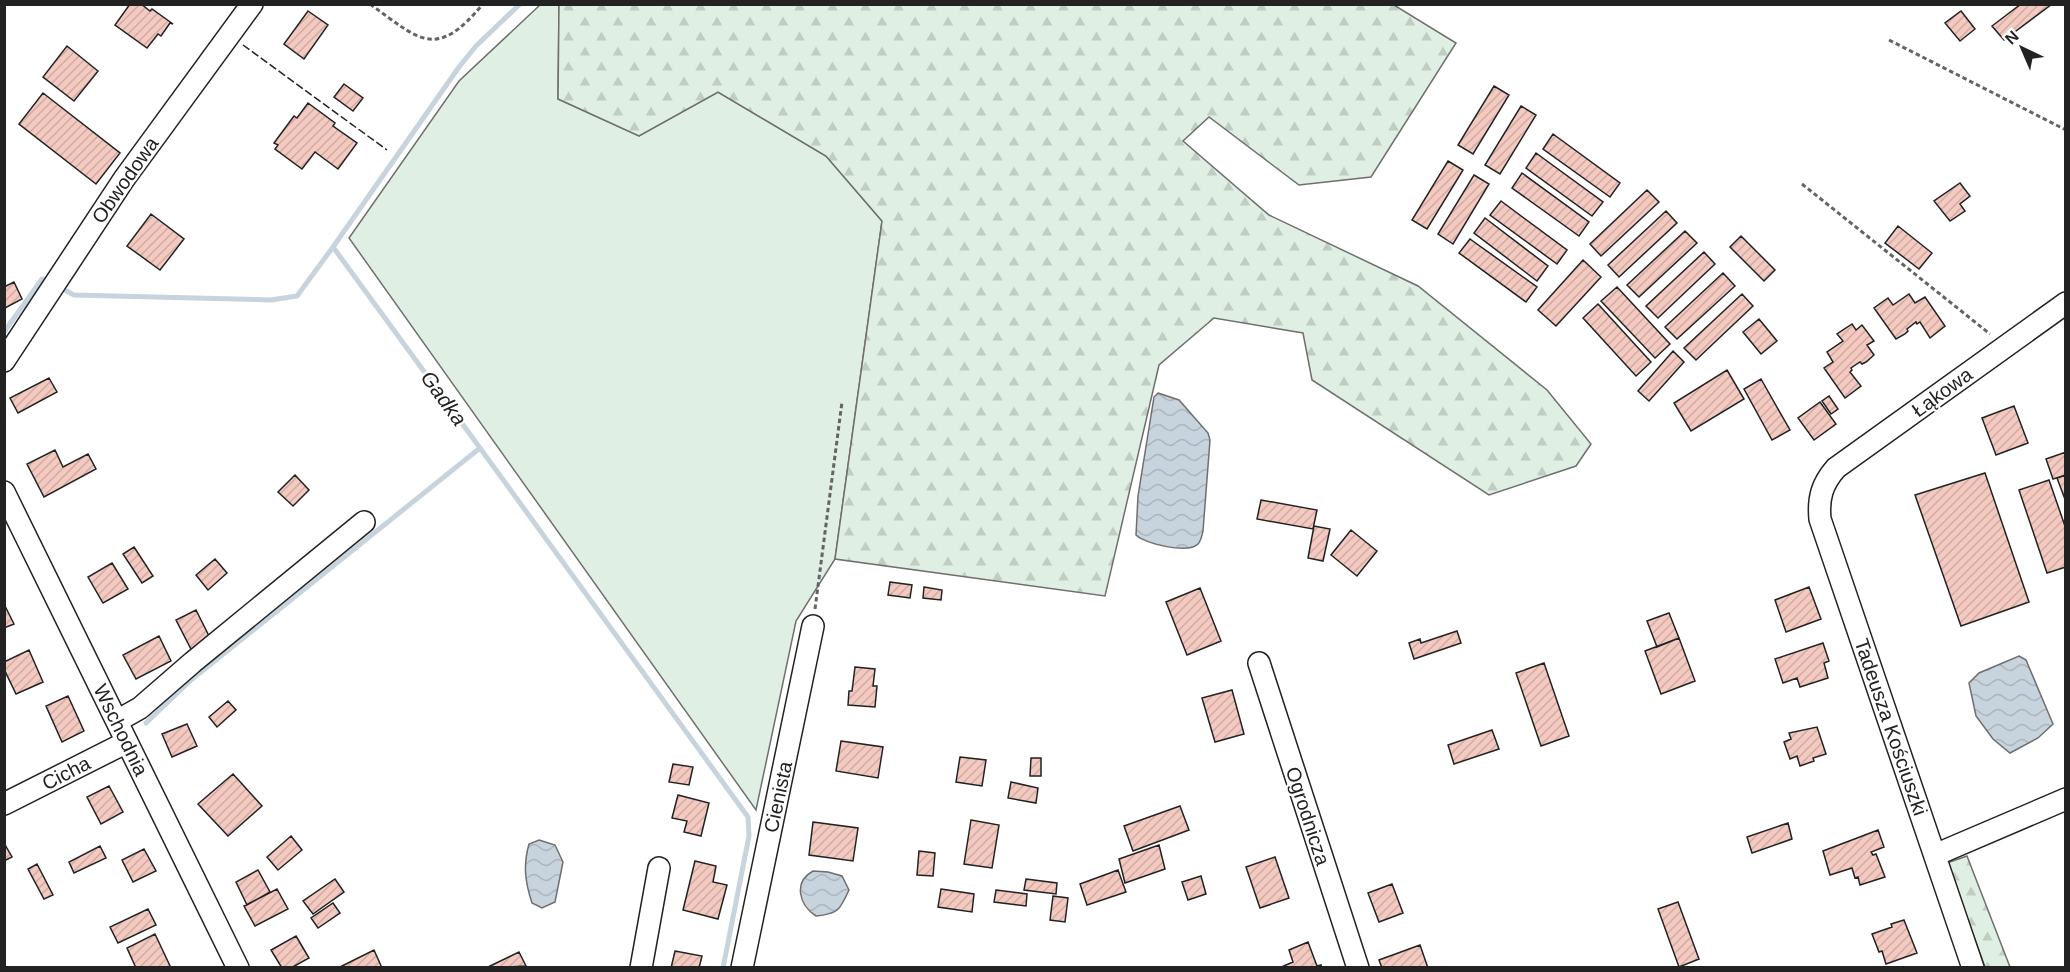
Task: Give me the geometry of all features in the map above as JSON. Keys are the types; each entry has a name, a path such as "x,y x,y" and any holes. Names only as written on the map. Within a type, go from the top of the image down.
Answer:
{"street":[{"name":"Obwodowa","path":"4,361 124,179 252,4"},
{"name":"Łąkowa","path":"1823,486 1836,468 2066,303"},
{"name":"Tadeusza Kościuszki","path":"1823,486 1819,506 1820,519 1973,968"},
{"name":"Wschodnia","path":"4,492 238,968"},
{"path":"117,721 140,708 364,522"},
{"name":"Cienista","path":"742,968 813,626"},
{"name":"Ogrodnicza","path":"1259,663 1358,968"},
{"name":"Cicha","path":"4,804 127,742"},
{"path":"1935,855 2066,799"},
{"path":"641,968 659,868"}],"path":[{"path":"370,4 405,30 428,40 450,36 483,4"},
{"path":"1889,39 2066,130"},
{"path":"1802,184 2005,346"},
{"path":"813,626 842,402"}],"green space":[{"path":"541,4 559,5 558,99 639,136 718,92 826,156 882,221 835,559 796,621 756,810 349,238 459,81"},
{"path":"559,5 1394,5 1456,43 1371,177 1299,185 1209,117 1183,141 1269,215 1418,286 1547,390 1591,444 1576,466 1489,495 1312,380 1303,333 1214,318 1159,365 1105,596 835,559 882,221 826,156 718,92 639,136 558,99"},
{"path":"1967,856 2010,967 1985,967 1947,863"}],"water":[{"path":"1158,393 1179,400 1208,433 1210,440 1203,531 1199,543 1193,547 1167,547 1148,542 1136,535 1138,496 1154,397"},
{"path":"2019,656 2026,660 2053,724 2038,738 2010,753 1993,739 1976,716 1969,683 1979,673"},
{"path":"539,840 555,845 563,862 555,902 542,908 532,903 526,874 529,844"},
{"path":"813,871 842,876 849,890 843,902 834,912 816,916 802,900 803,881"}],"building":[{"path":"130,4 141,4 150,11 152,9 173,24 170,23 161,36 158,34 147,48 115,25"},
{"path":"2021,4 2052,4 2004,40 1992,26"},
{"path":"308,11 328,25 304,59 284,44"},
{"path":"1961,11 1975,29 1960,41 1945,23"},
{"path":"67,46 98,71 74,101 43,77"},
{"path":"344,84 363,98 353,111 334,97"},
{"path":"1494,86 1509,95 1473,154 1458,145"},
{"path":"43,93 120,153 96,184 19,124"},
{"path":"308,103 335,123 333,126 357,143 338,169 315,152 302,169 275,149 278,145 274,143 294,116 297,118"},
{"path":"1521,106 1536,115 1500,174 1485,165"},
{"path":"1553,134 1620,183 1610,197 1543,149"},
{"path":"1536,153 1603,202 1592,216 1526,168"},
{"path":"1448,161 1463,170 1427,229 1412,220"},
{"path":"1522,173 1589,222 1579,236 1512,188"},
{"path":"1474,175 1489,184 1453,244 1438,234"},
{"path":"1960,183 1970,196 1960,204 1965,211 1950,221 1934,201"},
{"path":"1647,190 1659,202 1601,256 1590,244"},
{"path":"1501,201 1567,250 1557,264 1490,215"},
{"path":"1666,211 1677,223 1619,277 1608,265"},
{"path":"151,214 184,239 160,270 127,246"},
{"path":"1485,218 1548,266 1537,281 1474,233"},
{"path":"1898,226 1932,253 1919,269 1885,243"},
{"path":"1685,231 1697,243 1639,297 1627,285"},
{"path":"1741,236 1775,270 1764,281 1730,247"},
{"path":"1470,239 1537,287 1526,302 1459,253"},
{"path":"1704,252 1715,264 1658,318 1646,306"},
{"path":"1583,260 1601,277 1556,326 1538,310"},
{"path":"1723,273 1735,286 1677,339 1665,327"},
{"path":"14,282 22,299 5,308 4,287"},
{"path":"1617,287 1670,344 1655,358 1601,301"},
{"path":"1742,294 1753,306 1696,360 1684,348"},
{"path":"1909,294 1915,303 1925,297 1945,326 1930,338 1920,322 1917,324 1916,322 1907,329 1905,334 1896,339 1874,308 1888,298 1893,305"},
{"path":"1598,304 1651,362 1636,376 1583,318"},
{"path":"1759,319 1777,341 1761,354 1743,332"},
{"path":"1852,324 1856,330 1862,325 1874,341 1867,345 1874,355 1866,362 1862,364 1860,362 1851,368 1850,372 1861,386 1845,398 1824,368 1833,362 1827,352 1843,341 1837,334"},
{"path":"1673,351 1684,362 1649,401 1638,391"},
{"path":"1727,370 1744,399 1691,431 1674,403"},
{"path":"49,378 57,392 18,413 10,398"},
{"path":"1761,379 1790,430 1772,440 1744,389"},
{"path":"1829,396 1838,409 1831,414 1822,401"},
{"path":"1820,402 1836,424 1814,440 1798,418"},
{"path":"2014,406 2028,443 1996,455 1982,418"},
{"path":"55,450 63,467 88,454 96,469 44,497 27,464"},
{"path":"2066,452 2066,475 2053,479 2046,459"},
{"path":"1985,473 2029,602 1961,626 1915,495"},
{"path":"295,475 309,490 293,506 278,492"},
{"path":"2066,475 2066,502 2057,478"},
{"path":"2049,480 2066,529 2066,567 2047,573 2019,490"},
{"path":"1261,500 1317,510 1313,529 1257,519"},
{"path":"1314,526 1330,529 1323,561 1308,558"},
{"path":"1351,530 1377,551 1357,576 1331,555"},
{"path":"134,547 153,576 142,583 123,554"},
{"path":"215,559 227,573 208,590 196,575"},
{"path":"112,563 128,589 103,603 88,577"},
{"path":"890,582 912,585 910,598 888,595"},
{"path":"924,587 942,590 941,600 923,598"},
{"path":"1809,587 1821,619 1786,632 1775,600"},
{"path":"1200,588 1221,641 1187,655 1166,602"},
{"path":"4,604 14,624 4,628"},
{"path":"196,610 212,642 192,651 176,620"},
{"path":"1669,613 1679,638 1657,647 1647,621"},
{"path":"1457,631 1461,643 1414,659 1409,643 1420,639 1421,643"},
{"path":"159,636 171,661 136,679 123,655"},
{"path":"1679,638 1695,681 1661,694 1645,651"},
{"path":"1823,643 1829,661 1824,663 1828,678 1800,687 1797,678 1783,683 1775,659"},
{"path":"29,650 43,682 16,694 4,669 4,662"},
{"path":"1544,663 1569,736 1541,746 1516,673"},
{"path":"855,667 875,669 873,686 877,686 875,707 848,705"},
{"path":"1232,690 1244,734 1215,742 1202,698"},
{"path":"68,696 84,731 62,742 46,706"},
{"path":"228,701 236,710 217,727 209,717"},
{"path":"187,724 197,746 172,757 162,734"},
{"path":"1817,727 1826,754 1813,758 1814,761 1800,766 1797,756 1790,759 1784,742 1791,739 1789,733"},
{"path":"1492,730 1499,749 1454,764 1448,745"},
{"path":"841,741 883,747 878,778 836,771"},
{"path":"960,757 986,760 982,786 956,782"},
{"path":"1031,758 1041,758 1041,776 1030,776"},
{"path":"673,764 693,767 689,785 669,782"},
{"path":"233,774 262,806 228,836 198,804"},
{"path":"1011,782 1038,788 1036,803 1008,798"},
{"path":"109,786 123,812 101,824 87,797"},
{"path":"678,795 709,803 701,836 684,832 687,821 672,818"},
{"path":"1180,806 1189,830 1133,851 1124,826"},
{"path":"971,820 999,825 992,868 964,864"},
{"path":"813,822 858,828 853,861 809,855"},
{"path":"1788,823 1792,839 1752,853 1747,837"},
{"path":"1878,830 1884,847 1871,852 1873,855 1876,854 1885,877 1860,885 1852,868 1830,875 1823,851"},
{"path":"291,836 302,850 278,870 267,857"},
{"path":"4,843 12,857 4,861"},
{"path":"1159,845 1165,869 1125,883 1119,859"},
{"path":"100,846 106,858 74,873 69,862"},
{"path":"144,849 156,871 133,882 122,860"},
{"path":"919,851 935,853 933,876 917,875"},
{"path":"1275,857 1289,898 1260,908 1246,867"},
{"path":"695,861 716,866 713,882 727,885 718,919 683,910"},
{"path":"37,864 53,895 44,899 28,869"},
{"path":"258,870 270,892 247,905 236,882"},
{"path":"1118,870 1126,892 1087,905 1080,884"},
{"path":"1201,876 1206,894 1188,900 1182,882"},
{"path":"335,879 344,892 313,914 303,901"},
{"path":"1026,879 1057,883 1056,894 1024,890"},
{"path":"1392,884 1403,913 1379,922 1368,893"},
{"path":"277,889 288,909 255,926 244,906"},
{"path":"941,889 974,894 972,912 938,907"},
{"path":"996,890 1027,894 1026,906 994,902"},
{"path":"1053,896 1068,898 1065,922 1050,920"},
{"path":"1678,902 1699,959 1679,967 1658,909"},
{"path":"333,903 340,913 318,928 311,918"},
{"path":"148,909 156,925 118,943 110,927"},
{"path":"1904,920 1917,953 1886,964 1882,951 1879,952 1872,934"},
{"path":"155,934 171,968 136,968 127,948"},
{"path":"296,936 309,958 291,968 282,968 271,950"},
{"path":"1308,942 1317,966 1321,965 1322,968 1279,968 1293,962 1289,950"},
{"path":"1420,945 1428,968 1382,968 1379,960"},
{"path":"374,950 382,968 338,968"},
{"path":"675,951 702,956 699,968 671,968"},
{"path":"519,952 526,966 486,968"}],"waterway":[{"name":"Gadka","path":"146,723 191,680 480,448 333,247 459,67 476,46 520,4"},
{"path":"59,287 74,295 271,300 297,296 333,247"},
{"path":"4,332 42,279 50,283"},
{"path":"480,448 748,817 749,836 723,968"}],"fence":[{"path":"243,45 387,150"}]}
